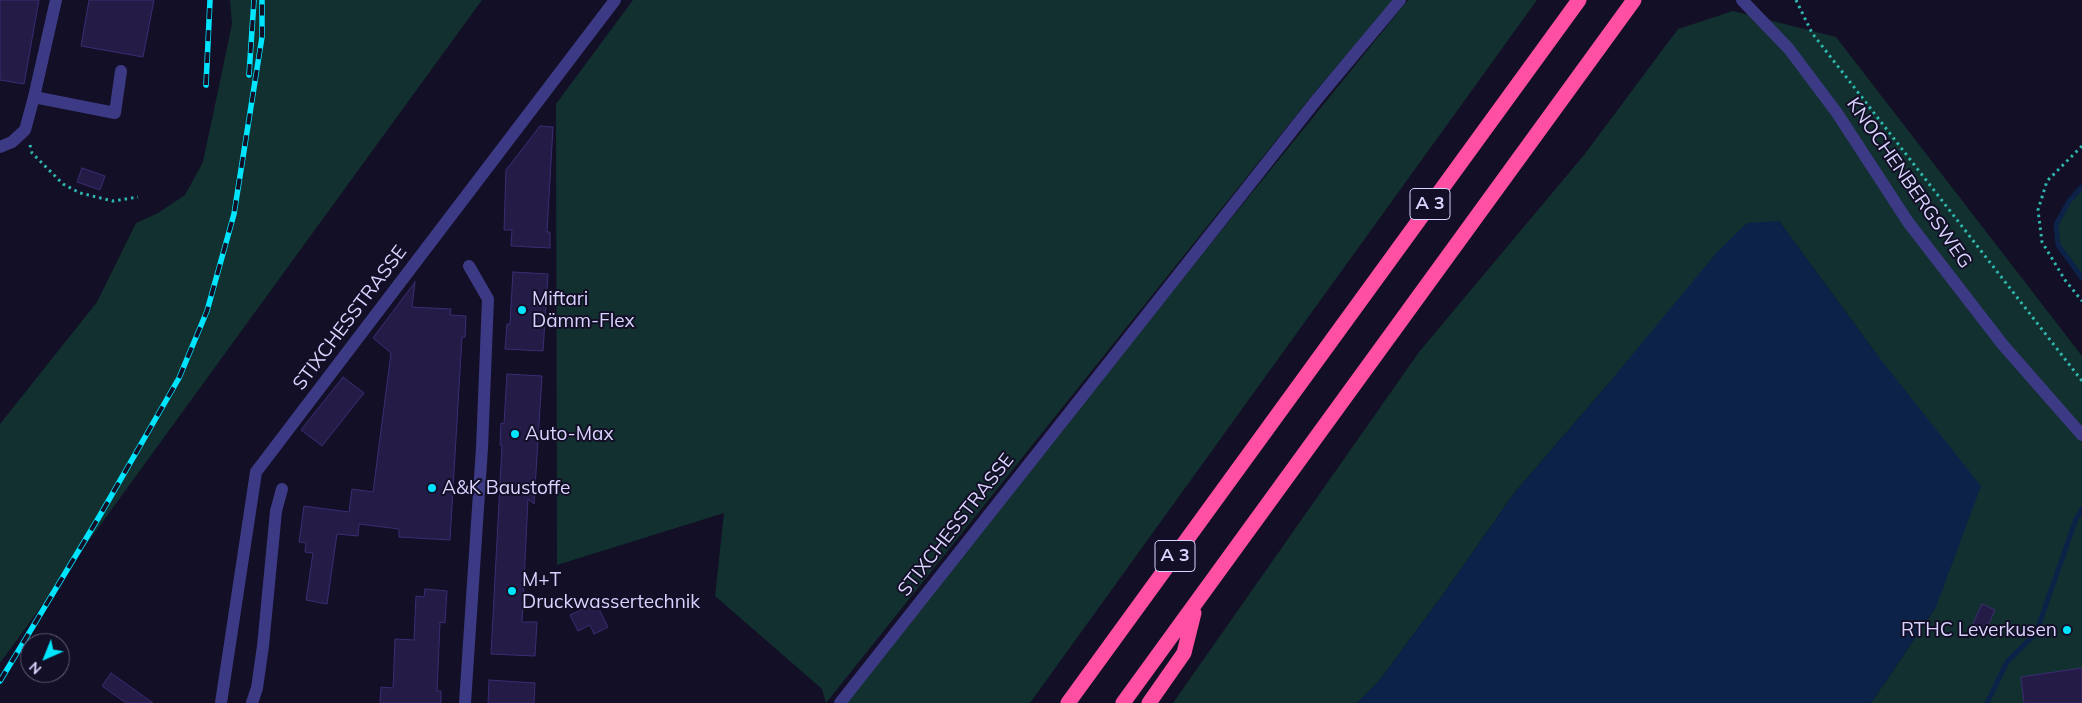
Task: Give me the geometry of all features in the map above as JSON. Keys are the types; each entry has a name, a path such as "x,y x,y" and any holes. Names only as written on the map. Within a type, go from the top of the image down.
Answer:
{"highway":[{"name":"A 3","path":"1068,703 1579,0"},
{"name":"A 3","path":"1123,703 1634,0"},
{"path":"1149,703 1184,653 1196,604"}],"street":[{"path":"0,146 12,142 25,130 56,0"},
{"name":"STIXCHESSTRASSE","path":"221,703 256,472 615,0"},
{"name":"STIXCHESSTRASSE","path":"840,703 1318,98 1400,0"},
{"name":"KNOCHENBERGSWEG","path":"1742,0 1789,49 1837,113 1914,230 2003,345 2082,435"},
{"path":"34,97 115,113 121,71"},
{"path":"465,703 482,448 488,299 469,266"},
{"path":"252,703 257,688 263,646 276,511 282,489"}],"path":[{"path":"1796,0 1812,33 2082,381"},
{"path":"25,130 32,152 63,184 80,193 113,201 138,197"},
{"path":"2082,146 2048,182 2038,210 2042,242 2064,280 2082,301"}],"green space":[{"path":"230,0 482,0 0,663 0,424 97,302 136,223 158,213 185,195 203,162 232,24"},
{"path":"633,0 1393,0 1314,93 826,703 822,689 715,596 724,513 557,565 556,104"},
{"path":"1408,0 1537,0 1030,703 844,703 1131,342"},
{"path":"1733,11 1836,37 2082,356 2082,703 1871,703 1936,607 1878,356 1779,221 1608,384 1515,492 1379,681 1357,703 1173,703 1419,352 1584,155 1678,29"},
{"path":"2082,187 2082,278 2058,245 2056,225 2069,201"}],"water":[{"path":"1779,221 1878,356 1981,486 1936,607 1871,703 1357,703 1379,681 1515,492 1608,384 1717,252 1747,223"}],"building":[{"path":"0,0 39,0 24,84 0,80"},
{"path":"89,0 154,0 143,57 81,46"},
{"path":"540,126 553,127 547,232 550,232 550,248 511,246 512,230 504,230 506,170"},
{"path":"82,168 105,176 100,190 77,182"},
{"path":"513,272 548,274 543,351 505,349 507,324 510,324"},
{"path":"415,282 412,307 451,309 450,315 466,316 465,337 462,337 450,540 399,537 399,529 359,524 358,536 337,534 327,604 306,600 313,553 305,552 306,543 299,542 304,506 349,512 352,489 373,492 391,353 373,338"},
{"path":"507,374 542,376 534,504 528,499 522,622 537,622 535,656 491,654 502,445 500,445 501,423 504,424"},
{"path":"343,377 364,393 322,446 301,430"},
{"path":"425,589 447,591 445,623 440,622 437,691 441,691 441,703 380,703 381,687 393,688 395,639 414,640 416,596 424,597"},
{"path":"596,603 608,627 594,634 590,625 578,631 570,615"},
{"path":"1982,604 1995,610 1985,632 1972,626"},
{"name":"RTHC Leverkusen","path":"2082,668 2082,703 2024,703 2021,677"},
{"path":"111,673 153,703 126,703 102,686"},
{"path":"489,680 535,683 534,703 488,703"}],"waterway":[{"path":"2082,187 2069,201 2056,225 2058,245 2082,278"},
{"path":"1987,703 2007,662 2036,633 2076,519 2082,509"}],"railway":[{"path":"206,85 210,0"},
{"path":"249,75 254,0"},
{"path":"0,681 99,517 179,378 207,311 234,214 262,37 262,0"}],"place":[{"name":"Miftari Dämm-Flex","path":"522,310"},
{"name":"Auto-Max","path":"515,434"},
{"name":"A&K Baustoffe","path":"432,488"},
{"name":"M+T Druckwassertechnik","path":"512,591"},
{"name":"RTHC Leverkusen","path":"2067,630"}]}
